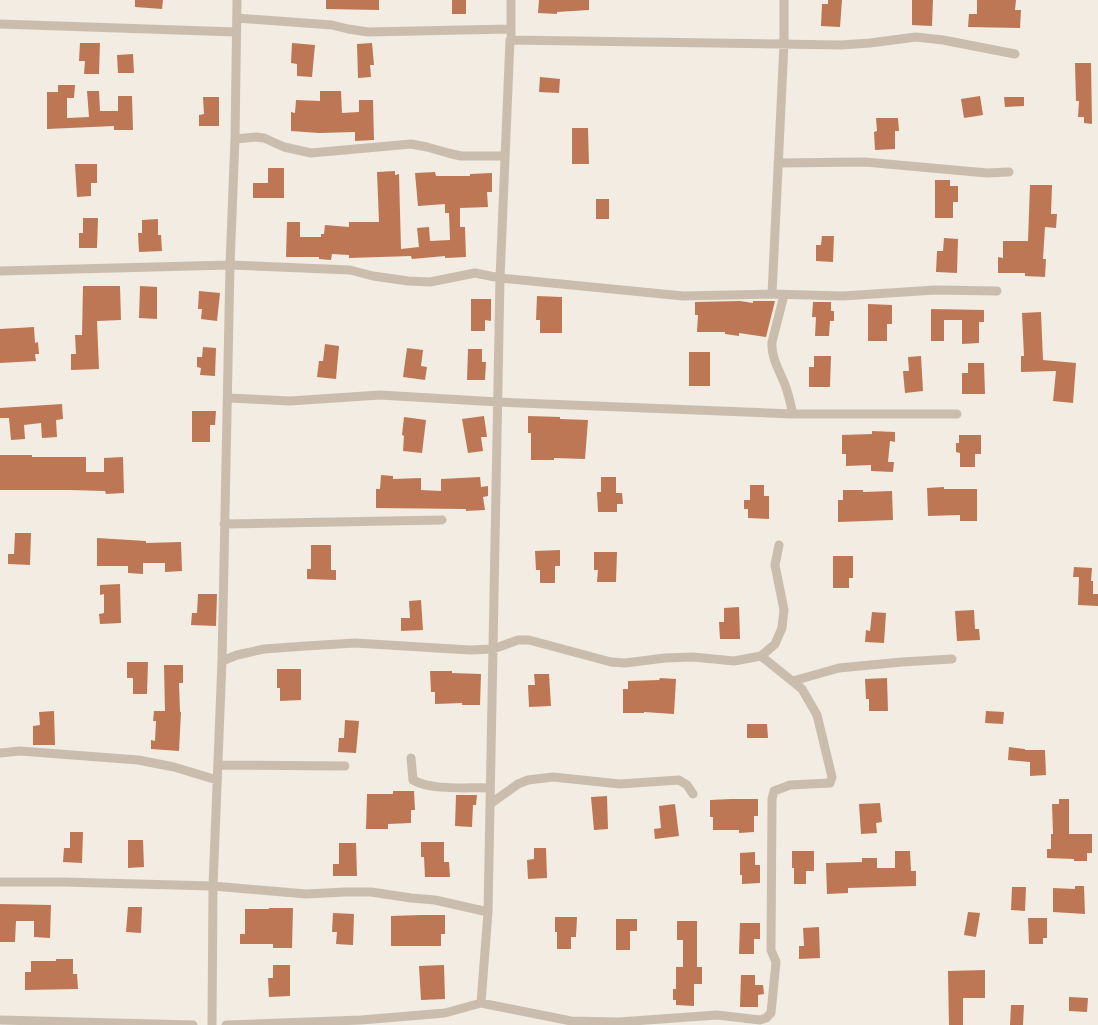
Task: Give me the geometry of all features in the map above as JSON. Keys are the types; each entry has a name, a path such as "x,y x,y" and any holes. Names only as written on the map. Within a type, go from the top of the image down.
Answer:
{"street":[{"path":"212,1025 213,886 222,660 237,0"},
{"path":"481,1004 488,912 500,278 511,0"},
{"path":"772,294 784,0"},
{"path":"237,18 332,25 348,30 368,32 511,29"},
{"path":"0,24 236,32"},
{"path":"510,40 841,45 916,37 1015,54"},
{"path":"235,139 264,138 294,150 310,153 411,144 461,156 505,156"},
{"path":"778,163 865,162 987,173 1009,172"},
{"path":"0,271 230,265 350,270 373,276 430,282 475,273 500,278 683,296 772,294 843,296 935,290 998,291"},
{"path":"784,295 772,349 793,414"},
{"path":"228,398 290,401 380,395 793,414 957,414"},
{"path":"224,524 442,520"},
{"path":"222,660 264,649 356,643 470,650 493,649 518,640 529,640 610,662 625,663 665,657 734,660 761,656 775,644 782,628 784,610 775,565 779,545"},
{"path":"226,1025 361,1020 445,1013 481,1004 571,1021 619,1022 717,1015 760,1020 766,1018 771,1013 776,962 771,950 772,799 774,791 790,785 830,783 832,777 817,715 802,689 761,656"},
{"path":"793,681 839,668 952,659"},
{"path":"0,753 20,751 138,760 174,767 217,780"},
{"path":"411,758 413,780 421,784 490,788"},
{"path":"218,765 345,766"},
{"path":"490,804 518,784 528,780 553,777 620,784 679,780 687,785 693,794"},
{"path":"0,882 213,886 306,894 371,892 435,900 488,912"},
{"path":"0,1020 193,1025"}],"building":[{"path":"135,0 163,0 162,9 135,7"},
{"path":"326,0 379,0 379,10 326,9"},
{"path":"452,0 466,0 466,14 452,14"},
{"path":"539,0 589,0 589,10 557,12 557,14 538,13"},
{"path":"828,0 842,0 840,27 821,26 822,4 828,4"},
{"path":"912,0 933,0 932,26 912,25"},
{"path":"977,0 1016,0 1015,10 1021,10 1020,28 968,27 969,14 977,14"},
{"path":"80,43 100,43 99,74 84,74 85,61 79,61"},
{"path":"292,43 315,45 312,77 297,76 297,64 291,63"},
{"path":"372,43 374,65 370,65 371,77 358,78 357,44"},
{"path":"133,54 134,73 118,73 117,55"},
{"path":"1075,63 1091,63 1092,124 1084,123 1084,117 1078,117 1079,101 1076,101"},
{"path":"540,77 560,79 559,93 539,92"},
{"path":"58,85 75,85 74,98 67,98 67,118 89,117 87,91 99,91 100,111 118,111 118,96 132,96 133,130 114,130 114,126 47,129 47,92 58,92"},
{"path":"320,91 341,91 342,113 359,112 359,100 373,100 374,140 355,141 355,132 291,131 291,112 295,113 296,100 320,101"},
{"path":"980,96 983,115 964,118 961,99"},
{"path":"203,97 219,97 219,126 199,126 199,115 204,114"},
{"path":"1004,97 1024,97 1024,106 1005,107"},
{"path":"876,118 898,118 899,131 895,131 895,149 875,150"},
{"path":"572,128 588,128 589,164 572,164"},
{"path":"75,164 97,164 97,183 91,183 91,196 77,197"},
{"path":"268,168 284,168 284,198 253,198 253,183 268,183"},
{"path":"395,171 395,175 399,174 401,249 419,247 417,228 429,227 430,241 450,240 449,213 445,213 445,204 418,206 415,173 435,172 436,176 470,176 470,174 492,173 492,192 487,192 488,207 460,208 460,227 465,227 466,257 349,258 349,255 332,254 331,260 319,259 319,257 286,257 287,222 300,222 300,237 321,237 321,234 324,234 325,225 349,227 349,222 379,222 377,172"},
{"path":"935,180 950,180 950,186 958,186 958,202 953,202 953,218 935,218"},
{"path":"1030,185 1052,185 1051,214 1057,214 1056,228 1045,227 1043,259 1046,259 1045,277 1025,276 1025,273 998,273 998,257 1003,258 1003,241 1028,241"},
{"path":"596,199 609,199 609,219 596,219"},
{"path":"83,218 98,218 97,248 79,248 79,233 83,233"},
{"path":"158,219 158,235 161,235 162,251 139,252 138,233 142,233 142,220"},
{"path":"822,236 834,236 833,262 816,261 816,245 821,245"},
{"path":"944,238 958,239 957,273 936,272 937,251 943,251"},
{"path":"83,286 120,286 121,320 97,321 99,369 71,370 71,354 76,354 75,335 82,335"},
{"path":"140,286 157,287 157,319 139,318"},
{"path":"199,291 220,293 217,321 201,319 202,309 198,309"},
{"path":"537,296 562,297 562,333 540,333 540,320 536,320"},
{"path":"471,299 491,299 491,321 485,320 485,331 471,331"},
{"path":"753,301 775,301 766,337 739,333 739,336 725,334 725,332 697,332 698,315 695,315 695,302 753,303"},
{"path":"813,302 831,302 834,321 830,321 829,336 815,336 816,317 812,317"},
{"path":"868,304 892,305 892,324 887,324 887,341 868,341"},
{"path":"931,309 984,310 984,322 979,322 979,343 962,344 962,320 944,320 944,341 931,341"},
{"path":"1041,312 1043,360 1076,363 1073,403 1053,401 1056,371 1021,372 1021,356 1024,356 1022,313"},
{"path":"34,327 35,343 38,342 39,354 35,354 36,361 0,363 0,329"},
{"path":"325,344 339,346 336,379 317,377 319,361 323,361"},
{"path":"203,347 216,348 215,376 200,375 201,368 197,367 197,357 202,357"},
{"path":"407,348 423,350 421,366 427,367 425,380 403,377"},
{"path":"468,349 482,349 482,362 486,362 485,380 467,380"},
{"path":"689,352 710,352 710,386 689,386"},
{"path":"814,356 831,356 830,387 809,387 809,367 814,367"},
{"path":"921,356 923,391 905,393 903,371 909,371 908,357"},
{"path":"968,363 984,363 985,394 962,394 962,373 968,373"},
{"path":"62,404 63,419 56,420 57,437 42,438 41,423 24,425 25,439 11,440 9,418 0,418 0,408"},
{"path":"192,411 216,411 215,425 210,425 210,442 192,442"},
{"path":"484,416 487,437 481,437 483,451 468,453 462,419"},
{"path":"528,416 588,420 585,459 531,460 531,433 528,433"},
{"path":"404,417 426,420 422,453 403,451"},
{"path":"872,431 895,432 895,442 890,441 888,462 894,462 893,472 871,471 871,465 846,466 846,454 842,454 842,435 872,434"},
{"path":"959,435 981,435 981,454 975,454 975,467 960,467 960,453 956,452"},
{"path":"0,455 86,457 86,472 104,472 104,458 123,457 124,493 0,490"},
{"path":"381,475 393,476 393,479 421,478 421,490 441,491 441,479 480,477 481,487 488,486 488,496 483,497 485,510 376,508 376,489 380,489"},
{"path":"601,477 616,477 616,493 622,493 623,504 617,504 617,512 598,512 597,492 601,492"},
{"path":"750,485 764,485 764,496 769,496 769,519 748,518 748,509 744,509 744,500 750,500"},
{"path":"944,487 944,489 977,489 977,521 960,521 960,515 928,516 927,488"},
{"path":"843,490 892,491 893,520 838,522 838,500 843,500"},
{"path":"15,533 31,533 30,565 8,564 8,554 14,554"},
{"path":"97,538 146,541 146,543 181,542 182,571 165,572 165,563 143,563 143,574 128,573 128,566 97,566"},
{"path":"311,545 331,545 331,570 336,570 336,580 307,579 307,569 311,569"},
{"path":"560,550 560,566 555,566 555,583 540,583 540,570 536,570 535,551"},
{"path":"594,552 617,552 616,582 597,582 598,570 594,570"},
{"path":"833,556 853,556 853,578 849,578 849,588 833,588"},
{"path":"1074,567 1092,568 1093,594 1098,594 1098,606 1078,605 1079,577 1073,577"},
{"path":"120,584 121,623 100,624 99,614 104,613 104,594 100,595 100,585"},
{"path":"198,594 217,594 216,626 191,625 192,613 197,613"},
{"path":"421,600 423,630 401,631 401,618 410,618 409,601"},
{"path":"739,607 740,639 720,639 719,622 724,622 724,608"},
{"path":"974,610 975,629 979,629 980,640 957,641 955,611"},
{"path":"872,612 886,613 884,643 865,642 866,630 870,631"},
{"path":"127,662 148,662 147,694 133,694 133,678 127,678"},
{"path":"164,665 183,665 183,683 179,683 181,712 179,751 151,749 151,740 155,741 154,711 165,711"},
{"path":"277,669 301,669 301,700 280,701"},
{"path":"430,671 481,674 480,705 435,704 435,692 431,692"},
{"path":"534,674 549,674 551,706 529,707 528,685 535,685"},
{"path":"660,678 676,679 674,714 623,713 623,689 628,689 628,681 659,680"},
{"path":"887,678 888,711 869,711 865,679"},
{"path":"54,711 55,745 33,745 33,726 40,725 39,712"},
{"path":"986,711 1004,712 1003,724 985,723"},
{"path":"345,720 359,721 356,753 338,752 339,738 344,738"},
{"path":"747,724 767,724 768,738 747,738"},
{"path":"1009,747 1045,750 1046,775 1030,776 1030,762 1008,760"},
{"path":"393,791 414,791 415,810 411,810 411,823 388,824 388,829 366,829 367,794 393,794"},
{"path":"456,795 477,795 476,805 473,805 472,827 455,826"},
{"path":"607,796 608,829 594,830 591,797"},
{"path":"758,799 758,816 754,816 754,832 713,830 710,800"},
{"path":"1059,799 1069,799 1069,834 1092,834 1092,853 1087,853 1087,861 1047,858 1047,849 1051,849 1051,834 1053,834 1052,804 1059,804"},
{"path":"880,803 882,822 876,823 877,833 861,834 859,804"},
{"path":"675,804 679,836 655,839 654,829 661,828 659,806"},
{"path":"70,832 83,832 82,863 63,862 64,848 70,848"},
{"path":"128,840 143,840 144,867 128,868"},
{"path":"421,842 444,842 444,862 449,862 450,877 425,877"},
{"path":"339,843 356,843 357,876 333,876 333,864 339,864"},
{"path":"534,848 546,848 547,878 528,879 527,860 534,859"},
{"path":"792,851 814,851 814,871 806,871 806,884 794,884"},
{"path":"895,851 910,851 911,871 916,871 916,886 848,888 848,893 827,894 826,863 862,862 862,858 877,858 877,868 895,868"},
{"path":"755,852 755,865 760,865 760,883 742,884 740,853"},
{"path":"1075,886 1084,886 1085,914 1053,912 1053,888 1075,889"},
{"path":"1012,887 1026,887 1025,911 1011,910"},
{"path":"0,904 51,905 50,938 34,937 34,921 16,921 15,942 0,942"},
{"path":"128,907 142,907 141,933 126,932"},
{"path":"293,908 292,948 273,948 273,944 240,944 240,934 245,934 245,909"},
{"path":"968,912 980,913 976,937 964,935"},
{"path":"333,913 354,914 353,945 336,944 337,932 332,932"},
{"path":"445,915 445,934 441,934 441,946 391,946 391,916"},
{"path":"555,917 577,917 576,937 571,937 571,949 557,949"},
{"path":"1028,918 1047,918 1047,938 1043,938 1043,944 1029,944"},
{"path":"616,919 637,919 637,931 630,931 630,950 616,950"},
{"path":"677,921 697,921 697,967 702,967 702,984 694,984 694,1006 676,1005 676,1000 673,1000 673,989 676,989 676,967 683,967 683,940 677,940"},
{"path":"740,923 760,923 760,939 754,939 754,954 739,954"},
{"path":"819,927 820,958 799,959 799,946 804,946 803,928"},
{"path":"56,959 73,959 73,974 77,974 78,989 25,990 25,972 31,972 31,961 56,961"},
{"path":"273,965 290,965 290,996 269,997 268,978 273,978"},
{"path":"444,965 445,999 421,1000 419,966"},
{"path":"985,970 985,998 963,998 963,1025 949,1025 948,971"},
{"path":"741,975 755,975 755,985 763,985 764,994 758,995 758,1007 740,1007"},
{"path":"1069,997 1088,998 1087,1012 1069,1011"},
{"path":"1011,1005 1024,1005 1023,1025 1010,1025"}]}
